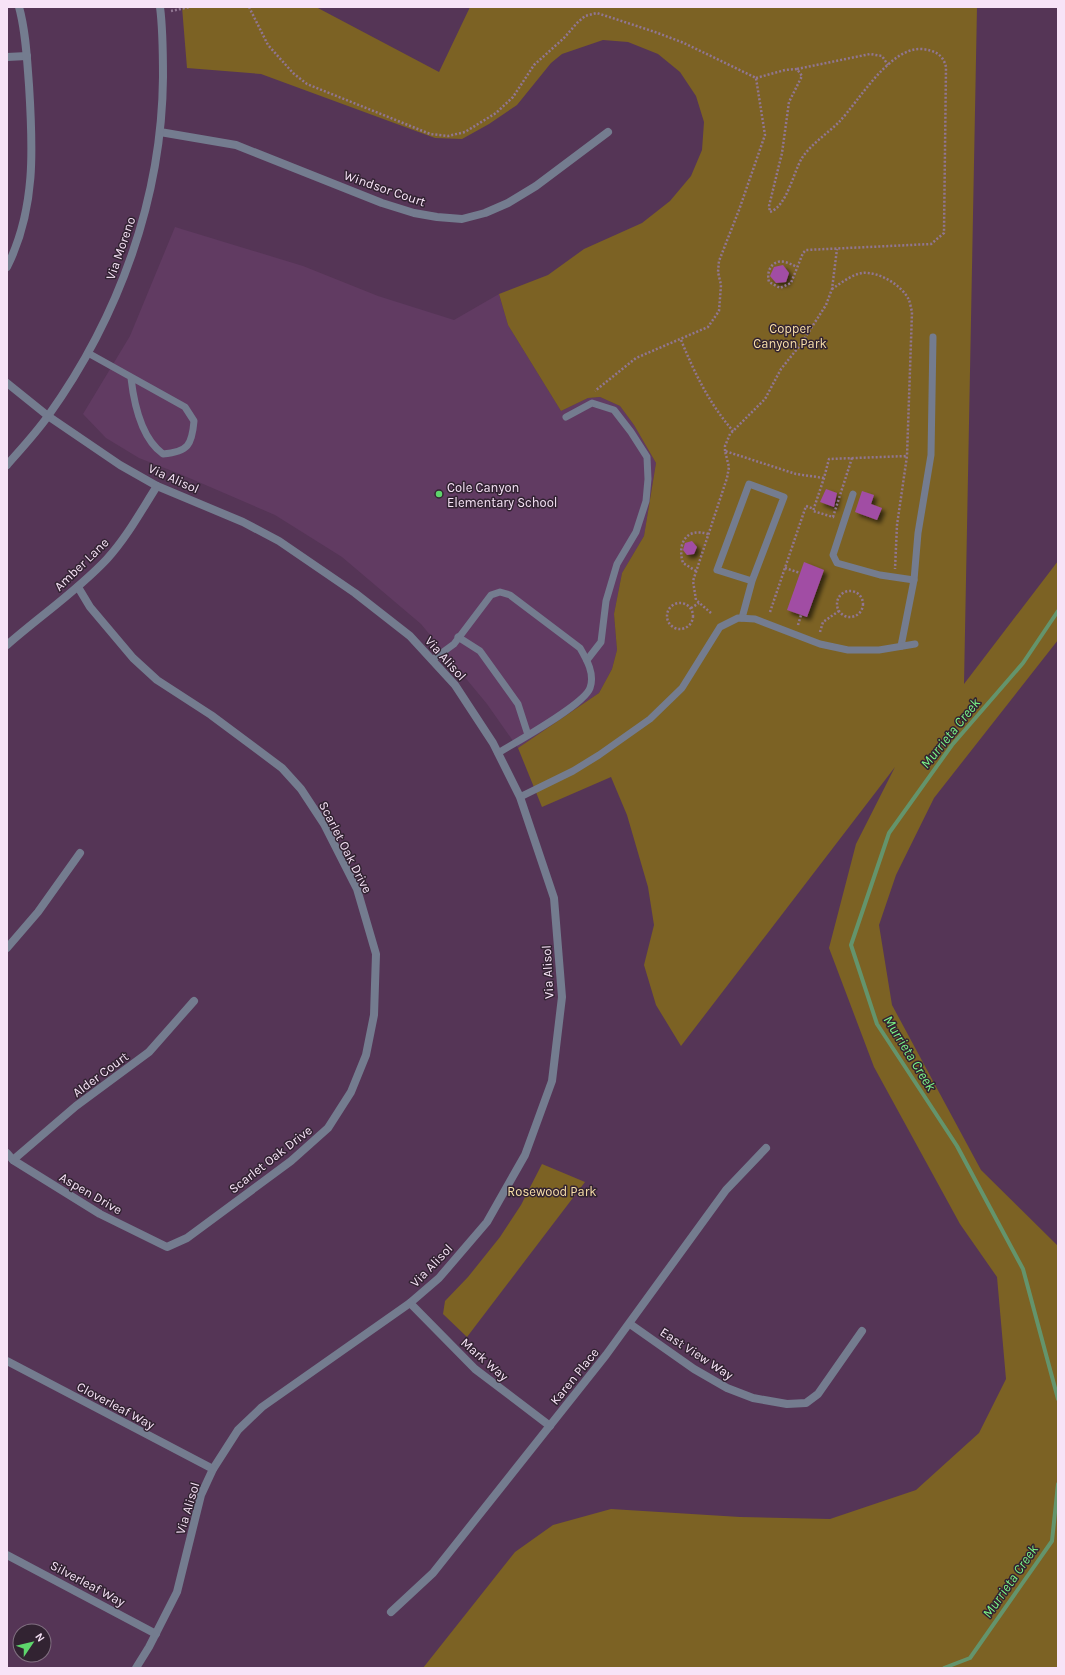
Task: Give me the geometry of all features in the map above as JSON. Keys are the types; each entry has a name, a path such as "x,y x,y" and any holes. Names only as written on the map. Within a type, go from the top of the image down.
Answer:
{"street":[{"path":"7,267 16,249 29,202 33,159 27,56 19,7"},
{"name":"Via Moreno","path":"7,465 48,416 88,353 104,323 130,259 153,180 160,132 164,50 160,10"},
{"path":"7,57 27,56"},
{"name":"Windsor Court","path":"160,132 242,148 382,203 414,213 462,219 508,203 536,186 608,132"},
{"name":"Via Alisol","path":"7,383 48,416 120,465 157,486 243,522 279,541 355,593 410,636 456,685 498,753 520,797 554,898 562,997 552,1081 526,1155 487,1222 439,1278 410,1303 262,1407 238,1430 214,1469 202,1495 177,1592 156,1634 136,1668"},
{"name":"Amber Lane","path":"7,645 78,587 106,560 124,538 157,486"},
{"name":"Scarlet Oak Drive","path":"78,587 90,607 133,658 157,680 211,716 282,768 301,789 324,824 357,889 376,954 374,1016 366,1055 351,1092 328,1128 291,1161 187,1238 167,1247"},
{"path":"7,948 38,912 80,853"},
{"name":"Alder Court","path":"13,1160 76,1106 149,1052 194,1001"},
{"name":"Karen Place","path":"391,1612 433,1573 630,1324 726,1190 766,1148"},
{"name":"Aspen Drive","path":"7,1153 13,1160 100,1214 167,1247"},
{"name":"Mark Way","path":"410,1303 475,1369 550,1426"},
{"name":"East View Way","path":"630,1324 694,1369 727,1388 753,1398 787,1404 806,1403 818,1394 862,1331"},
{"name":"Cloverleaf Way","path":"7,1361 214,1469"},
{"name":"Silverleaf Way","path":"7,1555 156,1634"}],"lane":[{"path":"901,646 914,580 918,533 931,455 933,337"},
{"path":"88,353 185,407 194,421 190,443 182,450 163,454 154,448 146,433 134,402 132,378"},
{"path":"566,417 592,403 614,410 631,432 647,458 648,480 646,501 636,532 617,564 606,601 601,642 587,660"},
{"path":"742,618 752,582 784,497 749,484 716,570 752,582"},
{"path":"853,494 833,554 837,563 880,575 914,580"},
{"path":"432,660 454,644 491,595 500,592 510,595 580,648 587,660 591,674 590,689 581,699 564,713 498,753"},
{"path":"520,797 573,771 599,755 650,719 682,688 720,627 738,618 755,619 820,644 848,650 879,650 915,644"},
{"path":"458,637 480,651 518,704 528,735"}],"path":[{"path":"160,10 190,7"},
{"path":"797,69 802,76 789,102 782,153 769,206 770,212 776,210 782,203 803,158 840,121 888,65 906,52 912,50 928,50 944,58 946,90 944,233 931,244 806,250 803,253 797,267 790,283 786,286 780,288 770,282 767,276 768,269 774,263 785,262 797,267"},
{"path":"756,78 778,72 870,54 882,56 888,65"},
{"path":"725,451 727,439 765,399 781,369 801,344 826,305 832,289 837,249"},
{"path":"832,289 850,277 863,273 877,275 891,282 903,291 909,300 912,312 907,456"},
{"path":"681,340 699,382 716,410 733,431"},
{"path":"770,612 806,506 814,509"},
{"path":"696,571 683,563 680,554 682,545 685,539 693,533 701,532 708,534"},
{"path":"785,568 800,573"},
{"path":"853,590 860,595 864,604 861,612 857,615 848,617 839,611 837,601 841,594 853,590"},
{"path":"680,603 690,608 693,617 687,628 675,629 668,623 667,614 672,606 680,603"},
{"path":"690,608 699,603"},
{"path":"820,632 823,622 839,611"},
{"path":"797,625 801,615"}],"shaded area":[{"name":"Cole Canyon Elementary School","path":"175,227 303,266 378,296 454,320 499,294 508,325 561,411 588,398 600,397 620,406 634,425 656,463 644,536 622,573 614,614 617,650 612,669 599,693 518,748 487,704 421,624 342,557 275,515 139,458 106,438 83,414 130,336"}],"green space":[{"name":"Copper Canyon Park","path":"182,7 316,7 439,72 470,7 977,7 964,684 1058,561 1058,640 934,798 896,875 879,925 892,1005 981,1170 1058,1246 1058,1668 423,1668 515,1552 553,1525 611,1509 740,1517 830,1519 916,1490 979,1433 1006,1379 997,1277 960,1224 874,1067 829,948 856,844 895,767 681,1046 656,1005 644,965 654,925 648,887 627,815 611,777 542,807 518,748 599,693 612,669 617,650 614,614 622,573 644,536 656,463 634,425 620,406 600,397 588,398 561,411 508,325 499,294 548,275 584,249 642,223 670,201 691,176 702,150 704,122 696,96 680,72 658,54 628,42 603,40 562,54 551,63 517,105 489,124 462,139 435,138 261,74 187,68"},
{"name":"Rosewood Park","path":"542,1164 585,1182 467,1337 443,1314 445,1301 468,1277 500,1237 521,1205"}],"building":[{"path":"783,265 789,273 786,282 776,283 770,276 774,267"},
{"path":"826,489 837,493 834,507 820,502"},
{"path":"862,491 874,495 871,504 882,508 877,520 855,512"},
{"path":"692,541 697,547 694,554 687,555 683,550 685,543"},
{"path":"804,562 824,570 807,617 787,610"}],"waterway":[{"name":"Murrieta Creek","path":"1058,611 1023,663 952,745 889,833 851,945 877,1024 957,1146 1023,1269 1058,1399"},
{"name":"Murrieta Creek","path":"944,1668 970,1658 1052,1541 1058,1484"}],"place":[{"name":"Cole Canyon Elementary School","path":"439,494"}]}
